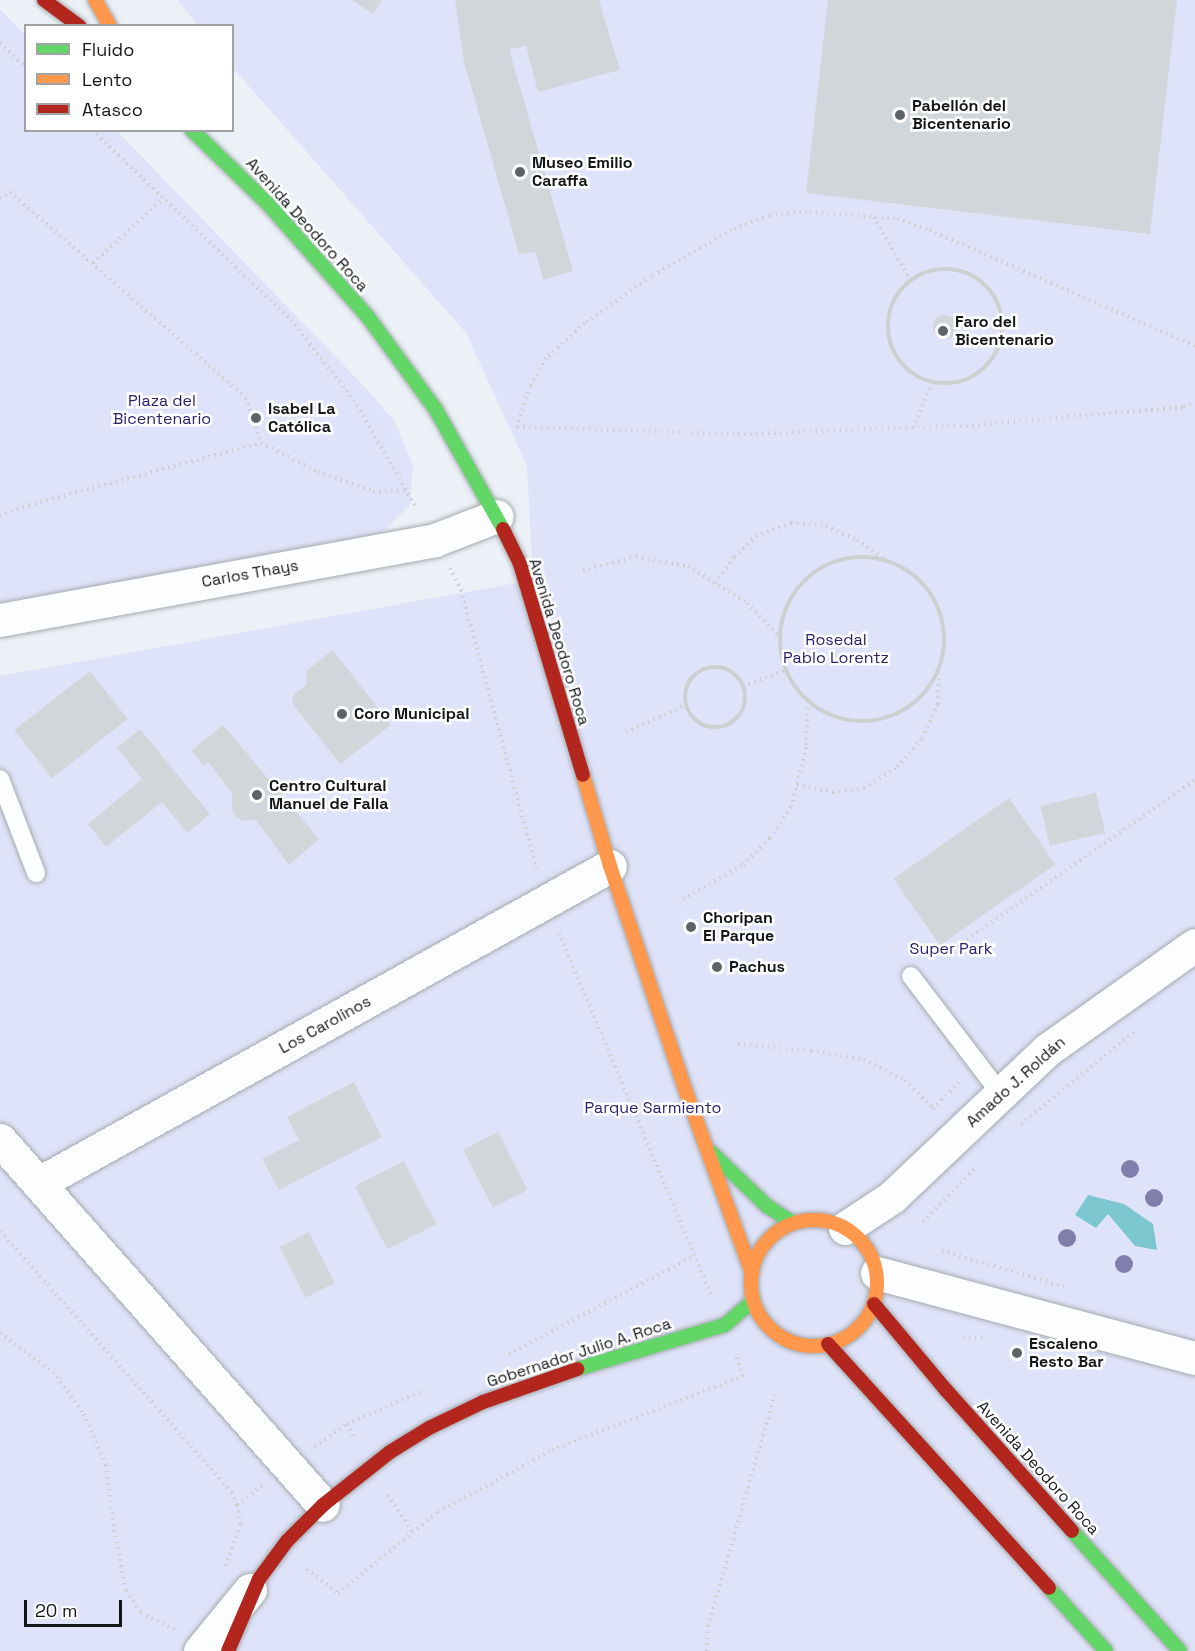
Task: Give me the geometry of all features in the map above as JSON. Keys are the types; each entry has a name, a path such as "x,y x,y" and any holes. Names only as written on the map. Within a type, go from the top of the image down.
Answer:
{"main road":[{"path":"44,0 76,24"},
{"path":"95,0 109,24"},
{"name":"Avenida Deodoro Roca","path":"194,132 269,205 368,317 436,410 497,516 520,564 610,866 705,1146 752,1273"},
{"name":"Avenida Deodoro Roca","path":"705,1146 767,1206 793,1223"},
{"path":"828,1221 845,1228 860,1239 871,1255 875,1289 863,1322 848,1336 828,1344 809,1345 790,1340 774,1331 762,1317 754,1300 752,1273 757,1257 766,1243 778,1231 793,1223 828,1221"},
{"name":"Avenida Deodoro Roca","path":"875,1289 946,1390 1179,1651"},
{"name":"Gobernador Julio A. Roca","path":"259,1579 281,1549 323,1505 390,1452 429,1428 483,1401 549,1377 725,1325 754,1300"},
{"path":"828,1344 1106,1651"}],"street":[{"name":"Carlos Thays","path":"0,620 435,540 497,516"},
{"name":"Los Carolinos","path":"39,1183 610,866"},
{"name":"Amado J. Roldán","path":"845,1228 892,1197 1047,1050 1195,945"},
{"path":"0,1140 323,1505"},
{"path":"875,1289 1195,1358"},
{"path":"211,1649 259,1579"}],"lane":[{"path":"0,779 36,873"},
{"path":"911,976 1001,1094"}],"path":[{"path":"0,43 24,65"},
{"path":"94,132 291,320 354,400 435,540 461,590 546,903 725,1325 743,1376 552,1450 438,1512 338,1593 281,1549"},
{"path":"0,198 10,192 246,398 261,443"},
{"path":"93,263 164,198"},
{"path":"1195,346 927,229 896,218 807,212 769,215 732,230 651,276 585,323 546,358 530,386 517,427 738,434 913,428 1184,407 1195,403"},
{"path":"873,217 911,282"},
{"path":"938,269 958,270 976,278 990,291 1000,309 1002,326 1000,344 992,360 979,372 963,381 946,383 933,381 912,372 900,360 891,342 888,323 893,304 904,287 911,282 919,276 938,269"},
{"path":"913,428 933,381"},
{"path":"0,516 29,505 261,443 318,472 373,491 406,490"},
{"path":"715,583 734,556 756,536 791,523 826,526 857,540 910,572 929,590 941,614 945,640 940,666 938,704 922,738 897,767 864,788 833,792 797,785"},
{"path":"885,559 857,556 829,562 806,577 789,599 780,626 780,654 790,680 808,701 831,716 857,721 884,718 908,708 927,690 940,666"},
{"path":"583,570 636,557 687,566 747,603 780,639"},
{"path":"711,666 731,671 743,686 745,695 740,714 724,725 705,725 696,720 686,705 688,684 702,670 711,666"},
{"path":"743,686 786,670"},
{"path":"682,898 744,865 770,838 791,807 807,746 808,701"},
{"path":"626,732 686,705"},
{"path":"952,950 1195,780"},
{"path":"1016,1129 1141,1027"},
{"path":"738,1044 811,1050 864,1059 905,1080 933,1108"},
{"path":"923,1222 982,1161"},
{"path":"0,1231 232,1492 241,1525 221,1576"},
{"path":"0,1333 53,1372 84,1414 106,1464 114,1530 126,1591 141,1613 211,1649"},
{"path":"707,1651 708,1626 775,1394"}],"green space":[{"name":"Parque Sarmiento","path":"178,0 1195,0 1195,1651 0,1651 0,676 533,580 527,466 466,333 234,69 234,24 196,24"},
{"name":"Plaza del Bicentenario","path":"0,9 24,34 24,132 118,132 366,388 395,422 413,465 410,505 382,533 0,605"}],"water":[{"path":"1088,1195 1124,1204 1153,1224 1157,1250 1135,1246 1108,1214 1096,1228 1075,1215"}],"building":[{"path":"352,0 382,0 373,14"},
{"name":"Museo Emilio Caraffa","path":"455,0 599,0 620,70 538,92 526,46 509,49 573,271 543,280 536,252 519,254 464,62"},
{"name":"Pabellón del Bicentenario","path":"828,0 1177,0 1150,234 806,193"},
{"path":"945,315 954,318 957,327 954,336 945,339 936,336 933,327 936,318"},
{"name":"Coro Municipal","path":"333,650 391,725 340,764 292,703 294,694 306,685 307,670"},
{"path":"90,671 128,719 52,778 14,730"},
{"name":"Centro Cultural Manuel de Falla","path":"223,725 319,839 289,865 256,820 243,821 236,817 232,810 232,793 209,763 203,766 192,750"},
{"path":"140,729 210,814 187,833 162,802 106,847 88,824 142,779 117,748"},
{"path":"1096,793 1105,833 1050,846 1040,806"},
{"path":"1009,798 1055,864 940,945 893,879"},
{"path":"354,1082 382,1137 279,1190 262,1159 299,1140 287,1117"},
{"path":"498,1132 528,1190 493,1208 463,1150"},
{"path":"404,1161 436,1224 387,1249 355,1186"},
{"path":"309,1232 335,1283 305,1298 280,1247"}],"traffic: fast":[{"path":"194,132 269,205 368,317 436,410 503,529"},
{"path":"711,1152 767,1206 793,1223"},
{"path":"577,1369 725,1325 754,1300"},
{"path":"1072,1531 1180,1651"},
{"path":"1049,1588 1106,1651"}],"traffic: slow":[{"path":"95,0 109,24"},
{"path":"583,775 610,866 686,1092 752,1273"},
{"path":"814,1220 838,1225 858,1239 872,1259 877,1283 872,1307 858,1327 838,1341 814,1346 790,1341 770,1327 756,1307 751,1283 756,1259 770,1239 790,1225 814,1220"}],"traffic: jam":[{"path":"44,0 76,24"},
{"path":"503,529 520,564 583,775"},
{"path":"874,1304 946,1390 1072,1531"},
{"path":"828,1344 1049,1588"},
{"path":"228,1651 259,1579 287,1541 323,1505 390,1452 429,1428 483,1402 577,1369"}],"place":[{"name":"Pabellón del Bicentenario","path":"900,115"},
{"name":"Museo Emilio Caraffa","path":"520,172"},
{"name":"Faro del Bicentenario","path":"943,331"},
{"name":"Isabel La Católica","path":"256,418"},
{"name":"Coro Municipal","path":"342,714"},
{"name":"Centro Cultural Manuel de Falla","path":"257,795"},
{"name":"Choripan El Parque","path":"691,927"},
{"name":"Pachus","path":"717,967"},
{"name":"Escaleno Resto Bar","path":"1017,1353"}],"park label":[{"name":"Rosedal Pablo Lorentz","path":"836,649"},
{"name":"Super Park","path":"951,949"}]}
